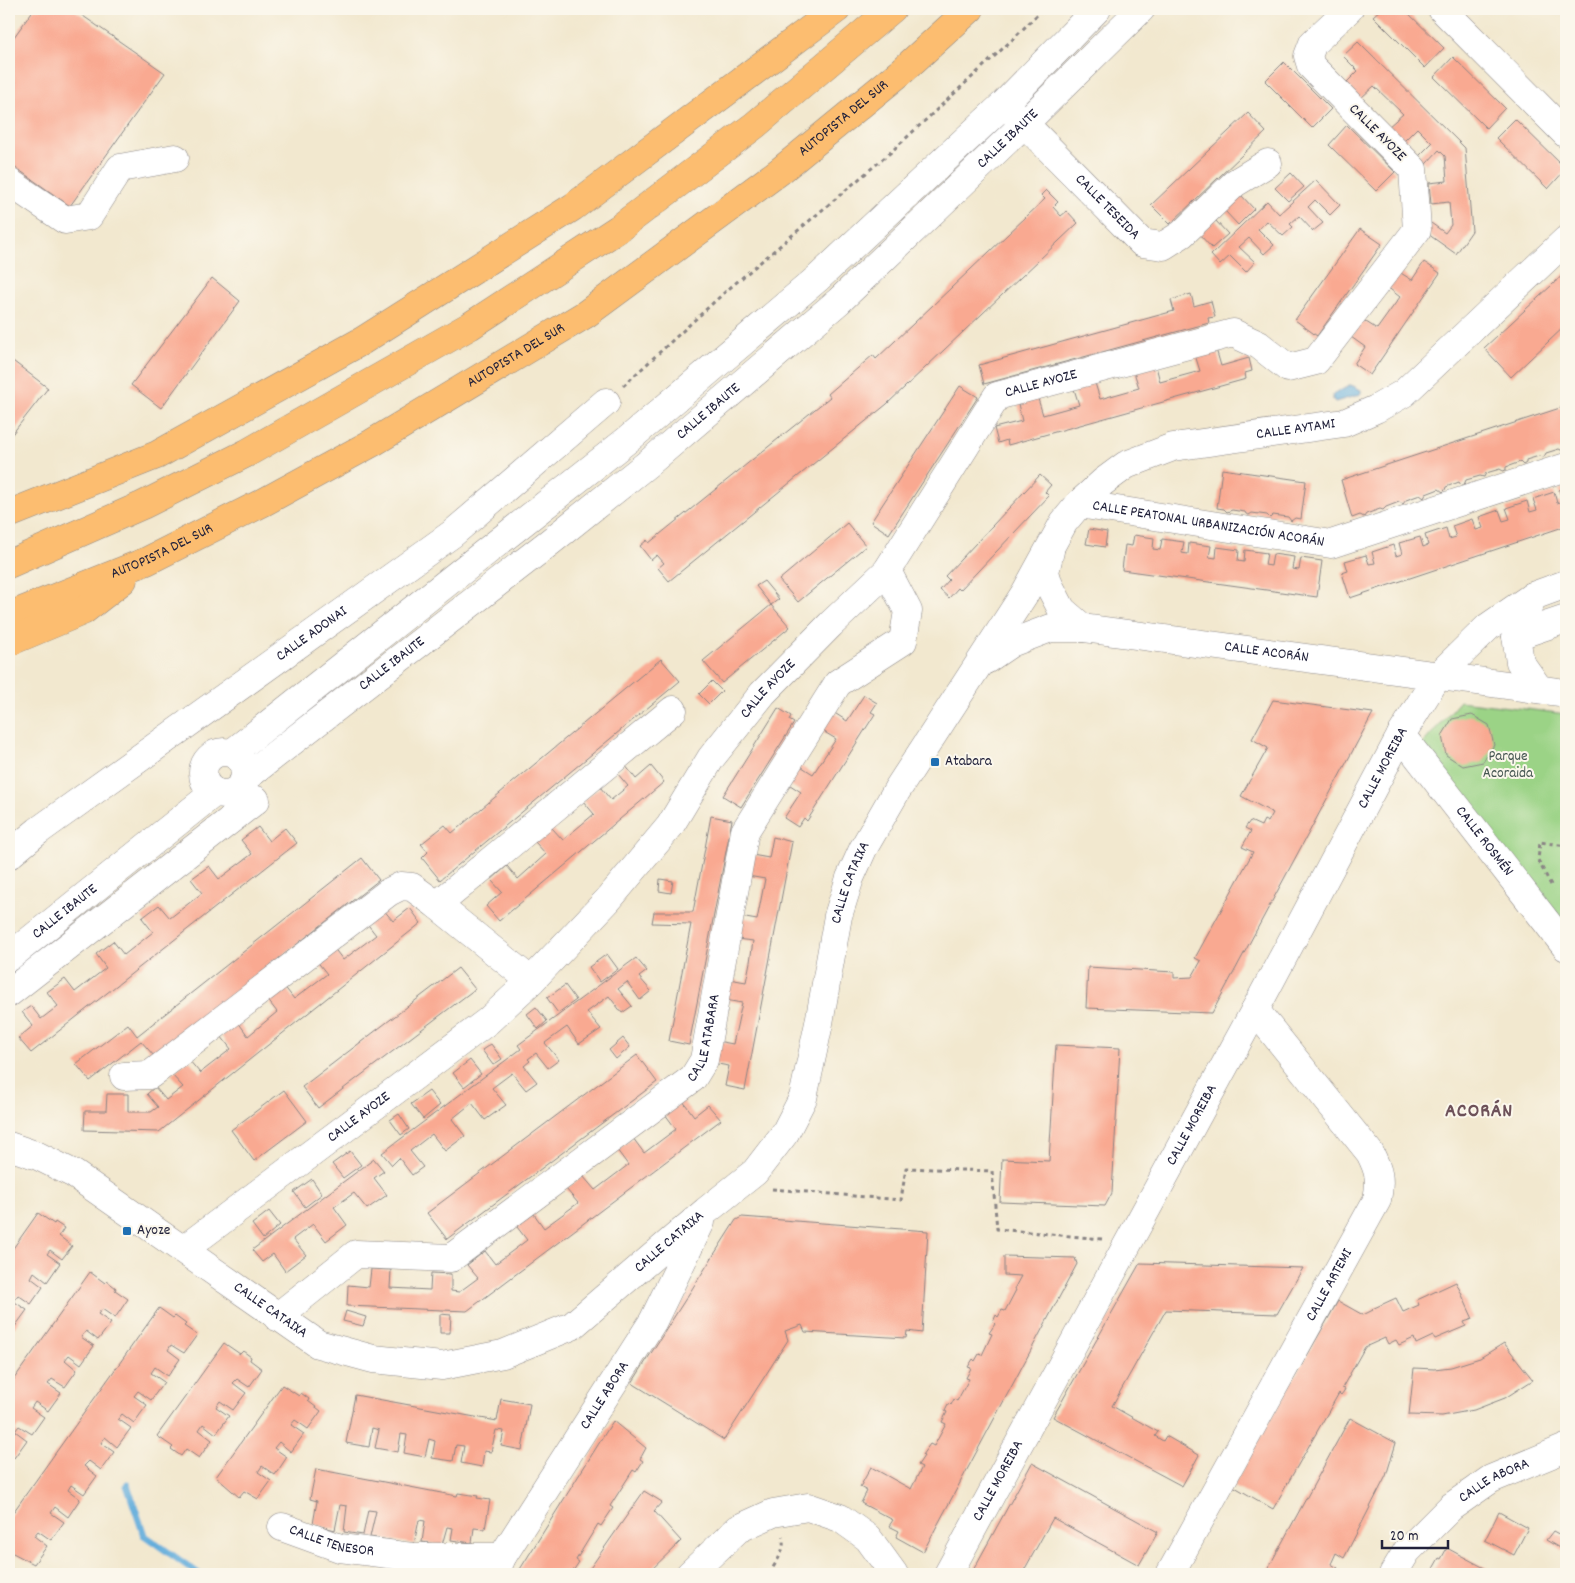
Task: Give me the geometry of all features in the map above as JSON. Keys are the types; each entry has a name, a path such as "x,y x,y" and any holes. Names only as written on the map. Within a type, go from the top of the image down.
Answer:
{"highway":[{"path":"9,514 157,455 362,341 573,207 837,9"},
{"path":"9,564 143,505 247,454 470,326 618,229 755,125 892,9"},
{"name":"AUTOPISTA DEL SUR","path":"9,616 148,561 264,502 372,443 586,314 780,171 902,71 970,9"},
{"path":"9,502 60,484 157,455"},
{"path":"9,642 83,611 148,561"}],"street":[{"name":"CALLE IBAUTE","path":"232,753 632,437 818,278 1004,104 1097,9"},
{"name":"CALLE IBAUTE","path":"251,789 651,461 839,301 1141,9"},
{"name":"CALLE AYOZE","path":"184,1249 488,1022 531,981 608,900 670,826 711,758 763,694 831,624 887,571 997,396 1233,333 1259,345 1288,368 1316,361 1417,230 1413,170 1310,66 1308,56 1313,44 1348,9"},
{"path":"1442,9 1566,134"},
{"name":"CALLE TESEIDA","path":"1004,104 1142,243 1163,246 1182,234 1235,183 1268,163"},
{"path":"9,182 65,220 89,216 120,168 175,158"},
{"name":"CALLE AYTAMI","path":"1025,592 1052,540 1064,522 1079,504 1126,465 1173,447 1344,423 1376,409 1404,393 1566,240"},
{"name":"CALLE ADONAI","path":"9,854 38,831 452,534 606,402"},
{"path":"632,437 651,461"},
{"name":"CALLE PEATONAL URBANIZACIÓN ACORÁN","path":"1079,504 1331,544 1566,467"},
{"path":"530,518 550,542"},
{"path":"1052,540 1045,572 1049,585 1062,610 1083,628"},
{"name":"CALLE ATABARA","path":"277,1316 356,1254 451,1258 693,1078 704,1060 745,831 838,683 903,641 908,611 887,571"},
{"name":"CALLE MOREIBA","path":"948,1574 1255,1010 1401,735 1437,677 1488,627 1533,596 1566,584"},
{"name":"CALLE CATAIXA","path":"9,1146 38,1156 74,1174 318,1344 373,1359 442,1366 503,1354 572,1326 706,1211 755,1172 785,1133 803,1098 819,1023 838,916 850,878 863,848 976,666 1025,592"},
{"path":"1533,596 1516,636 1520,662 1539,689"},
{"path":"1516,636 1566,619"},
{"name":"CALLE ACORÁN","path":"976,666 1011,642 1050,628 1083,628 1566,693"},
{"path":"437,905 673,710"},
{"name":"CALLE ROSMÉN","path":"1401,735 1566,947"},
{"path":"222,752 232,753 240,758 244,765 251,789 225,794 215,792 206,783 203,774 205,764 213,755 222,752"},
{"path":"9,992 126,902 251,789"},
{"name":"CALLE IBAUTE","path":"9,957 215,792"},
{"path":"109,877 126,902"},
{"path":"124,1076 150,1075 400,886 412,887 437,905 531,981"},
{"name":"CALLE ARTEMI","path":"1170,1574 1376,1200 1380,1184 1378,1170 1370,1153 1255,1010"},
{"name":"CALLE ABORA","path":"499,1566 653,1321 706,1211"},
{"name":"CALLE ABORA","path":"1393,1574 1407,1551 1451,1507 1491,1479 1566,1448"},
{"path":"690,1574 738,1529 773,1513 808,1507 840,1518 868,1538 894,1574"},
{"name":"CALLE TENESOR","path":"282,1527 340,1548 499,1566"}],"path":[{"path":"606,402 725,292 892,152 1043,9"},
{"path":"1537,909 1557,895 1538,860 1540,842 1566,846"},
{"path":"737,1186 901,1200 906,1168 992,1171 996,1229 1129,1242"},
{"path":"769,1574 782,1551 784,1543 782,1511"}],"green space":[{"name":"Parque Acoraida","path":"1460,701 1566,714 1566,924 1419,748"}],"water":[{"path":"1351,385 1361,390 1361,393 1335,402 1333,400 1332,395"}],"building":[{"path":"34,9 73,9 165,73 70,206 9,163 9,44"},
{"path":"1381,9 1404,9 1444,48 1425,68 1373,16"},
{"path":"1358,42 1465,148 1472,231 1456,254 1425,232 1431,223 1445,233 1451,225 1449,202 1431,204 1429,183 1447,181 1445,156 1439,150 1426,164 1418,157 1432,143 1417,128 1403,142 1388,127 1403,114 1374,86 1360,99 1345,84 1358,71 1343,56"},
{"path":"1453,57 1505,108 1486,128 1434,77"},
{"path":"1284,62 1331,109 1312,128 1265,81"},
{"path":"1248,113 1266,132 1170,224 1151,205"},
{"path":"1515,119 1566,169 1548,189 1496,138"},
{"path":"1347,125 1395,172 1376,191 1329,145"},
{"path":"1291,173 1304,187 1288,201 1275,188"},
{"path":"1316,180 1340,205 1330,215 1315,200 1308,207 1323,223 1313,231 1299,216 1290,224 1293,227 1283,236 1267,221 1258,229 1274,245 1264,254 1249,238 1239,247 1255,262 1246,272 1230,256 1220,265 1211,255 1267,201 1279,214"},
{"path":"1046,190 1058,202 1053,207 1061,216 1067,211 1078,223 887,404 669,581 658,568 664,563 657,555 651,560 640,546 647,540 649,543 830,397 828,394 873,355 876,359 1045,199 1041,195"},
{"path":"1241,195 1254,209 1238,225 1225,211"},
{"path":"1215,220 1228,234 1212,248 1199,234"},
{"path":"1360,229 1382,244 1317,336 1295,320"},
{"path":"1424,262 1440,273 1370,375 1354,364 1365,347 1351,337 1363,320 1377,329 1400,297 1386,286 1396,270 1412,280"},
{"path":"1566,272 1566,325 1511,377 1484,348"},
{"path":"212,278 240,301 161,408 131,385"},
{"path":"1191,294 1194,306 1211,301 1215,317 1208,318 1209,323 984,384 979,365 1174,311 1171,300"},
{"path":"1216,349 1221,366 1249,358 1252,371 1245,373 1246,379 1008,445 1007,440 998,443 994,428 1022,421 1018,404 1038,399 1043,415 1079,405 1074,389 1095,383 1100,399 1139,388 1134,372 1156,366 1160,382 1200,371 1195,355"},
{"path":"9,358 48,388 9,438"},
{"path":"960,386 978,397 889,534 871,522"},
{"path":"1566,406 1566,447 1563,451 1559,449 1546,453 1544,457 1539,456 1526,460 1526,463 1523,465 1520,462 1506,467 1506,470 1503,471 1500,469 1486,473 1484,477 1480,476 1466,480 1464,485 1461,485 1459,482 1446,487 1443,492 1439,489 1426,494 1424,498 1420,495 1406,500 1403,504 1399,502 1383,510 1380,509 1366,514 1364,517 1360,515 1352,518 1341,480"},
{"path":"1222,469 1306,481 1301,519 1295,518 1291,521 1288,517 1273,515 1270,518 1267,515 1252,513 1249,515 1245,512 1232,510 1227,512 1224,509 1217,508"},
{"path":"1040,475 1051,485 1045,492 1049,496 960,590 958,588 949,598 940,590 949,580 945,576"},
{"path":"1566,487 1566,526 1350,598 1342,573 1348,571 1345,561 1366,555 1369,564 1375,563 1372,552 1393,545 1396,556 1402,554 1399,543 1420,537 1423,547 1428,545 1425,535 1446,528 1449,539 1456,537 1452,526 1472,519 1476,530 1483,528 1479,517 1499,510 1503,521 1510,519 1506,508 1527,501 1530,512 1537,510 1533,499 1554,492 1557,503 1563,501 1559,490"},
{"path":"847,523 866,546 798,602 779,580"},
{"path":"1089,529 1107,532 1105,547 1086,544"},
{"path":"1134,535 1154,538 1153,549 1160,550 1162,539 1184,542 1182,553 1188,554 1189,543 1211,546 1209,557 1216,558 1217,547 1239,550 1238,561 1244,562 1245,550 1267,553 1265,565 1271,566 1273,554 1294,557 1292,569 1299,570 1301,558 1322,561 1317,597 1122,570 1125,545 1132,546"},
{"path":"764,581 779,599 771,605 756,586"},
{"path":"771,605 790,627 722,683 703,661"},
{"path":"661,659 680,681 440,880 422,858 428,852 421,844 445,825 452,833"},
{"path":"712,681 722,691 709,704 699,694"},
{"path":"864,695 877,703 871,712 875,714 807,821 804,818 798,827 784,818 801,792 787,783 799,765 813,774 836,739 821,730 833,712 847,721"},
{"path":"1273,700 1373,713 1212,1013 1086,1008 1088,967 1174,972 1174,978 1192,977 1201,961 1195,958 1253,852 1242,847 1251,831 1245,828 1250,821 1261,826 1264,820 1268,822 1273,813 1241,796 1268,748 1252,739"},
{"path":"778,708 791,716 789,720 794,723 741,807 723,796"},
{"path":"1472,715 1489,725 1494,745 1483,762 1463,766 1446,755 1442,736 1452,719"},
{"path":"625,765 636,779 651,766 664,782 499,921 486,906 502,892 491,880 507,866 518,879 546,854 535,842 552,828 563,840 594,814 583,801 600,787 611,800 628,786 617,773"},
{"path":"711,816 732,820 689,1045 669,1041 691,924 652,923 654,912 693,912"},
{"path":"258,827 269,841 285,828 297,843 31,1053 18,1038 33,1026 22,1012 31,1006 41,1019 58,1006 47,992 65,979 75,992 106,968 96,954 113,941 124,955 153,932 142,918 159,905 170,918 202,893 191,879 209,866 219,879 252,854 241,840"},
{"path":"773,837 792,842 745,1090 725,1086 729,1066 712,1063 717,1041 733,1044 742,1003 725,1000 729,979 746,982 750,962 753,941 736,939 740,917 757,920 765,879 748,876 752,855 769,858"},
{"path":"362,858 379,880 154,1056 141,1041 90,1081 76,1064 128,1024 137,1036"},
{"path":"660,879 673,881 671,893 659,891"},
{"path":"382,908 393,921 410,908 421,923 159,1132 84,1130 85,1111 106,1111 107,1094 128,1094 128,1112 151,1112 158,1107 147,1094 155,1087 166,1100 183,1087 171,1074 189,1060 200,1073 231,1049 221,1036 238,1022 248,1036 277,1012 267,999 284,986 294,999 327,974 316,960 333,947 343,960 376,935 365,921"},
{"path":"607,954 618,969 600,982 589,967"},
{"path":"636,958 647,971 639,977 651,991 640,1000 627,982 618,989 632,1006 622,1013 609,996 587,1012 601,1029 579,1044 567,1027 545,1043 559,1060 548,1068 536,1053 528,1059 530,1061 524,1066 537,1082 526,1090 512,1073 492,1088 506,1105 485,1120 472,1103 452,1119 465,1136 445,1151 432,1134 410,1151 423,1167 412,1175 399,1158 392,1165 382,1153 521,1049 518,1045"},
{"path":"458,968 475,989 318,1108 302,1087"},
{"path":"565,985 576,1000 558,1013 547,998"},
{"path":"536,1007 547,1021 538,1029 527,1014"},
{"path":"623,1038 630,1047 616,1059 609,1050"},
{"path":"491,1044 502,1059 493,1065 482,1050"},
{"path":"1056,1045 1120,1048 1112,1193 1105,1206 1000,1202 1002,1159 1049,1161"},
{"path":"637,1055 657,1082 447,1239 427,1213"},
{"path":"470,1060 481,1074 464,1087 453,1073"},
{"path":"284,1090 307,1121 254,1161 231,1130"},
{"path":"429,1091 440,1105 423,1119 411,1104"},
{"path":"683,1101 694,1116 708,1105 721,1120 467,1311 347,1306 348,1285 369,1287 371,1269 391,1270 390,1288 430,1290 431,1273 451,1274 451,1291 459,1292 478,1278 467,1265 485,1251 495,1264 527,1240 517,1227 525,1220 534,1214 544,1228 578,1203 566,1189 583,1176 595,1190 628,1165 617,1150 633,1138 644,1153 676,1129 665,1114"},
{"path":"399,1114 409,1129 401,1135 390,1120"},
{"path":"350,1151 361,1165 343,1178 332,1164"},
{"path":"374,1159 384,1171 374,1178 387,1195 367,1209 354,1193 334,1207 347,1225 326,1241 313,1224 293,1239 306,1255 285,1271 273,1254 262,1262 252,1250"},
{"path":"312,1179 322,1194 305,1207 294,1192"},
{"path":"269,1211 280,1225 263,1239 252,1224"},
{"path":"38,1213 54,1224 55,1222 64,1228 59,1236 72,1246 62,1259 50,1250 47,1254 60,1263 47,1282 34,1272 31,1278 43,1287 31,1304 18,1295 13,1301 27,1310 14,1328 9,1324 9,1254"},
{"path":"742,1217 928,1231 922,1333 907,1331 906,1338 805,1332 802,1325 785,1331 788,1340 724,1440 632,1383 736,1220"},
{"path":"1004,1256 1075,1258 1077,1264 923,1552 896,1537 899,1531 889,1526 893,1520 861,1503 867,1491 860,1487 871,1467 911,1489 922,1467 918,1465 924,1456 922,1455 930,1444 934,1446 946,1424 942,1422 949,1403 951,1405 954,1399 957,1401 969,1379 966,1378 971,1368 968,1367 973,1359 975,1361 979,1354 982,1355 992,1334 989,1333 995,1324 993,1322 996,1315 998,1317 1002,1310 1005,1311 1016,1290 1014,1289 1021,1276 1004,1275"},
{"path":"1140,1263 1303,1268 1277,1314 1166,1310 1112,1406 1158,1432 1155,1436 1163,1441 1166,1436 1199,1455 1182,1486 1053,1417"},
{"path":"90,1272 105,1283 107,1281 116,1288 115,1290 128,1299 115,1318 102,1309 98,1314 111,1323 98,1340 86,1331 81,1337 94,1346 81,1364 69,1355 65,1360 77,1370 65,1387 52,1379 48,1384 61,1393 48,1411 35,1402 31,1408 44,1417 32,1434 19,1426 15,1431 27,1440 14,1458 9,1454 9,1386"},
{"path":"1456,1282 1473,1319 1464,1322 1466,1326 1435,1339 1433,1336 1416,1344 1414,1338 1399,1345 1396,1340 1388,1344 1385,1338 1365,1347 1342,1388 1345,1389 1344,1391 1341,1395 1339,1393 1273,1509 1233,1486 1338,1301 1363,1315 1396,1298 1403,1312 1419,1305 1417,1300"},
{"path":"159,1308 173,1318 175,1316 186,1324 184,1326 197,1335 184,1353 171,1345 168,1350 180,1359 168,1376 155,1367 151,1373 164,1382 151,1400 138,1391 134,1396 147,1405 134,1423 122,1414 118,1419 131,1428 117,1447 105,1437 101,1443 114,1452 101,1470 89,1461 84,1466 97,1476 84,1494 71,1485 68,1490 80,1499 68,1517 55,1507 51,1513 64,1522 51,1540 38,1531 34,1536 47,1546 34,1564 9,1551 9,1518"},
{"path":"346,1311 366,1317 363,1326 343,1321"},
{"path":"440,1314 451,1315 450,1333 440,1333"},
{"path":"224,1343 240,1354 243,1351 251,1357 250,1360 262,1369 249,1387 237,1379 233,1383 246,1393 233,1410 220,1401 216,1407 229,1416 216,1434 203,1424 199,1430 212,1440 199,1458 186,1449 181,1456 171,1449 173,1447 157,1436"},
{"path":"1504,1343 1533,1380 1505,1398 1474,1410 1442,1416 1409,1415 1414,1368 1434,1369 1451,1367 1480,1358"},
{"path":"282,1385 299,1396 301,1393 321,1411 308,1429 295,1420 291,1425 304,1434 291,1452 279,1442 274,1448 287,1457 275,1475 262,1466 258,1472 271,1481 258,1499 244,1491 239,1497 216,1477"},
{"path":"355,1395 497,1421 501,1399 530,1404 522,1450 501,1446 504,1431 496,1430 491,1452 484,1451 482,1467 461,1463 464,1446 456,1445 453,1461 432,1458 435,1441 429,1439 425,1457 404,1453 407,1435 401,1434 398,1452 375,1448 379,1430 372,1428 369,1447 346,1443"},
{"path":"1350,1418 1396,1443 1386,1476 1344,1558 1336,1553 1331,1564 1338,1568 1335,1574 1265,1574"},
{"path":"613,1421 646,1448 640,1459 643,1461 636,1472 633,1470 610,1506 613,1508 601,1526 598,1524 576,1560 579,1562 571,1574 517,1574"},
{"path":"1032,1463 1158,1532 1139,1565 1053,1518 1022,1574 971,1574"},
{"path":"316,1469 457,1496 458,1493 490,1500 485,1529 474,1528 472,1543 451,1540 453,1528 447,1527 442,1545 422,1542 425,1521 419,1520 414,1544 370,1537 376,1511 368,1510 363,1535 344,1532 347,1506 340,1505 335,1530 313,1524 317,1501 310,1499"},
{"path":"644,1491 662,1502 654,1511 681,1541 647,1574 586,1574"},
{"path":"1499,1512 1528,1528 1514,1555 1485,1540"},
{"path":"1553,1531 1566,1538 1566,1552 1546,1540"},
{"path":"1447,1548 1496,1574 1430,1574"}],"waterway":[{"path":"127,1485 144,1535 199,1574"}],"place":[{"name":"Atabara","path":"935,762"},
{"name":"Ayoze","path":"127,1231"}],"district":[{"name":"ACORÁN","path":"1479,1112"}]}
